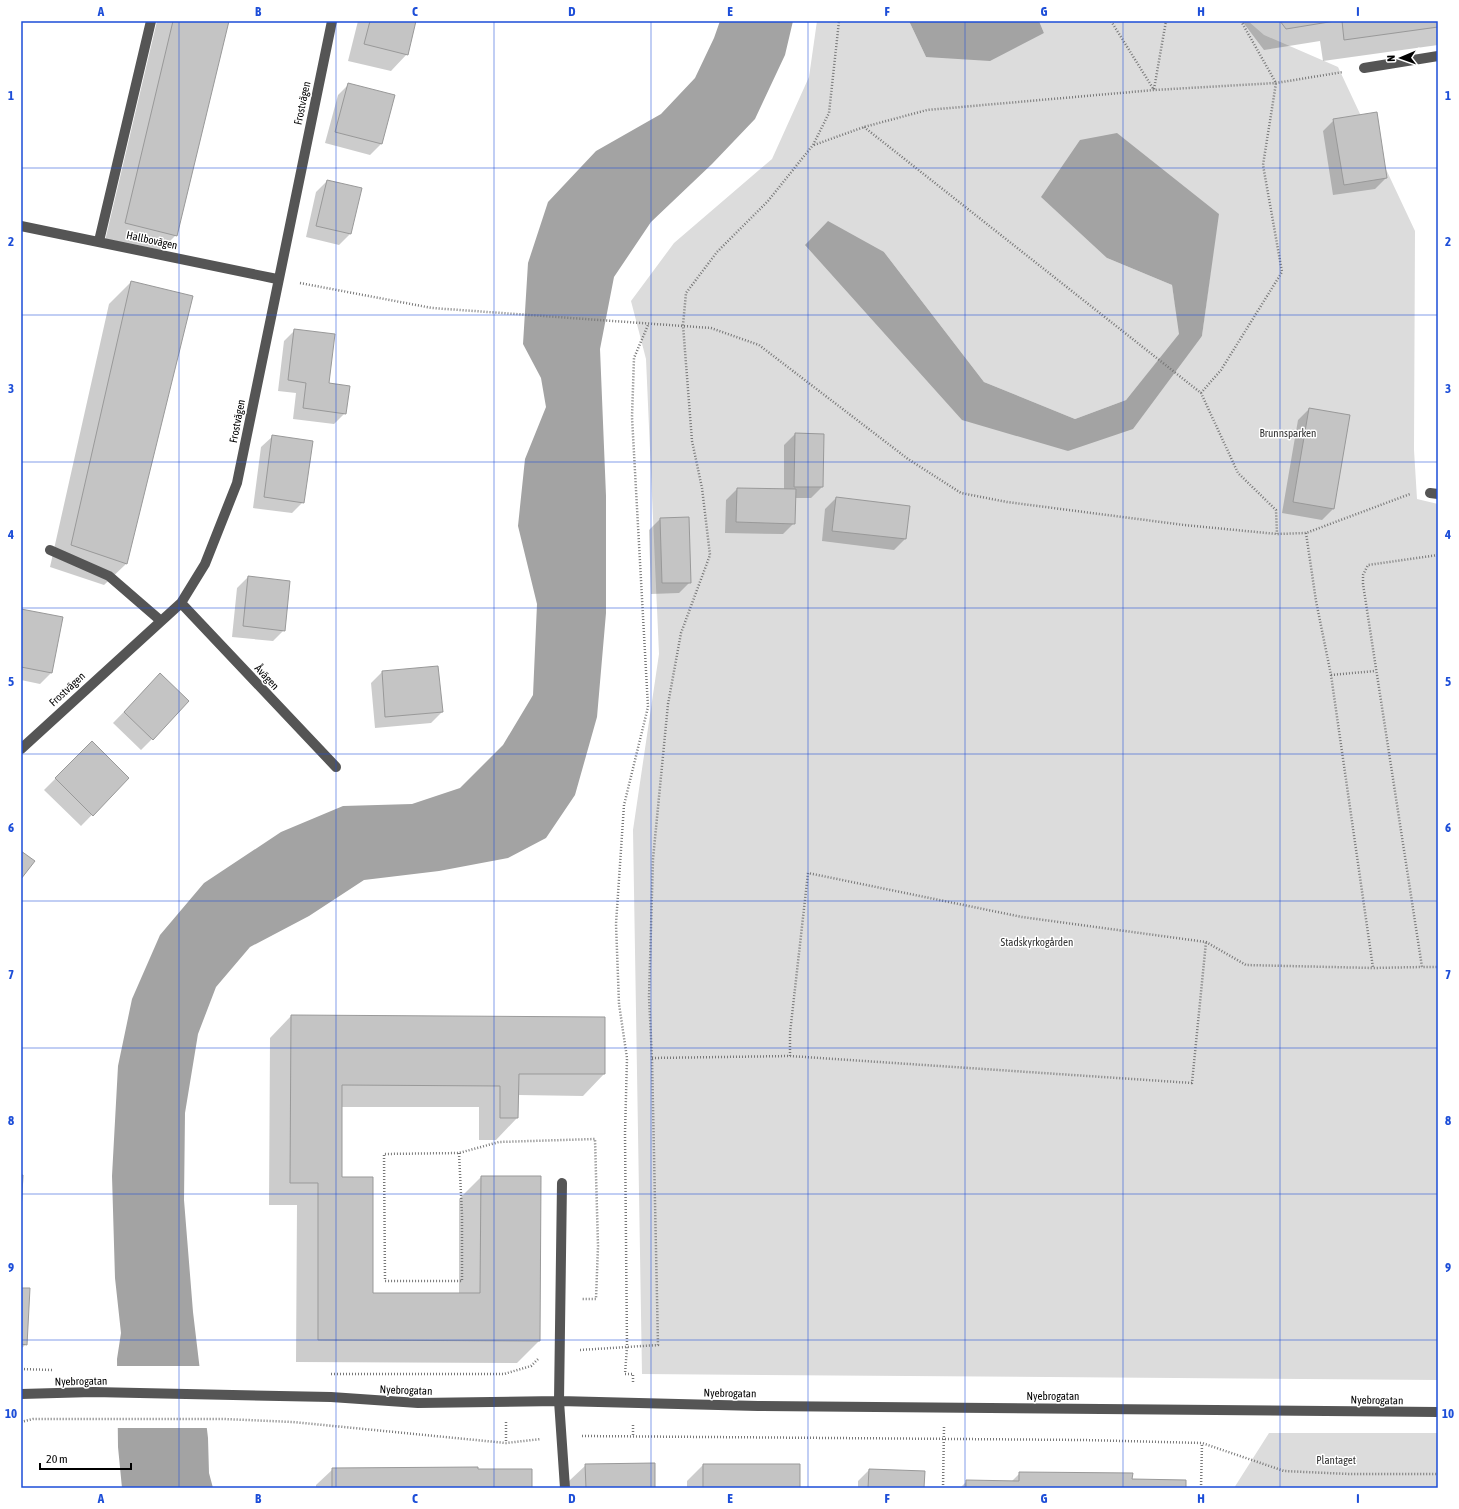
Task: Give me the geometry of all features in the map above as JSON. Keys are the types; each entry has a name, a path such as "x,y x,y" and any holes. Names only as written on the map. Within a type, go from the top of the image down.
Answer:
{"street":[{"path":"99,241 151,21"},
{"name":"Frostvägen","path":"21,749 181,603 205,564 237,484 277,279 332,21"},
{"path":"1364,68 1438,56"},
{"name":"Hallbovägen","path":"21,226 277,279"},
{"path":"50,550 109,576 161,622"},
{"name":"Åvägen","path":"181,603 336,768"},
{"path":"562,1183 559,1401 565,1488"},
{"name":"Nyebrogatan","path":"21,1394 93,1392 331,1398 418,1403 559,1401 1438,1412"}],"path":[{"path":"328,1374 504,1374 531,1366 547,1351 658,1345 652,1058 649,997 653,859 668,704 681,633 710,556 702,488 692,440 683,325 686,293 717,252 768,201 813,145 829,113 839,21"},
{"path":"1110,21 1154,90"},
{"path":"1154,90 1166,21"},
{"path":"1201,393 1221,370 1282,272 1263,165 1276,83 1242,21"},
{"path":"813,145 864,127 927,110 1154,90 1276,83 1364,68"},
{"path":"864,127 1154,354 1201,393 1238,473 1276,510 1276,534"},
{"path":"277,279 432,308 630,324 683,325 711,328 759,345 908,459 961,493 1007,502 1169,523 1276,534 1306,533 1402,495 1419,492 1434,494"},
{"path":"633,1435 633,1374 625,1374 627,1347 625,1133 627,1058 619,1004 616,924 624,805 648,707 632,417 634,358 648,325"},
{"path":"1306,533 1316,601 1331,674 1373,968"},
{"path":"1422,967 1363,584 1364,575 1368,565 1438,555"},
{"path":"1331,674 1376,671"},
{"path":"790,1056 790,1033 808,873 1022,917 1206,942 1246,965 1373,968 1438,967"},
{"path":"652,1058 790,1056 1192,1084 1206,942"},
{"path":"458,1153 462,1215 462,1281 385,1281 384,1154 458,1153 499,1142 595,1139 598,1246 596,1299 560,1300"},
{"path":"943,1488 944,1407"},
{"path":"21,1422 33,1419 224,1419 293,1422 506,1443 562,1436 633,1435 1084,1440 1202,1443 1284,1471 1349,1474 1438,1474"},
{"path":"1200,1488 1202,1443"}],"green space":[{"name":"Stadskyrkogården","path":"817,21 909,21 926,57 1044,33 1039,21 1248,21 1264,35 1338,67 1415,231 1414,450 1417,499 1438,504 1438,1380 642,1374 633,830 659,654 646,359 631,301 674,243 772,159 809,77","holes":["1218,214 1202,336 1068,451 806,245 884,252 984,382 1075,419 1126,400 1180,334 1172,285 1107,258"]},
{"name":"Plantaget","path":"1269,1433 1438,1433 1438,1488 1234,1488"}],"shaded area":[{"path":"720,21 793,21 785,55 755,119 712,164 651,222 614,277 600,349 606,496 606,613 597,717 575,795 546,838 508,858 439,871 364,880 309,916 250,947 216,987 198,1034 185,1113 184,1200 193,1312 208,1438 209,1473 213,1488 122,1488 118,1447 117,1359 121,1333 115,1278 112,1176 118,1066 132,999 160,935 204,883 281,832 343,806 412,804 460,788 503,745 533,695 537,604 518,526 525,459 546,407 541,378 523,344 528,263 548,202 596,151 661,114 695,78 714,38"},
{"path":"909,21 1039,21 1044,33 990,61 926,57"},
{"path":"1117,133 1219,214 1202,336 1133,429 1068,451 962,420 805,245 828,221 884,252 984,382 1075,419 1126,400 1179,334 1172,285 1107,258 1041,197 1080,140"}],"pier":[{"path":"115,1366 202,1366 209,1428 116,1428"}],"building":[{"path":"173,21 229,21 177,236 125,223"},
{"path":"370,21 416,21 408,55 364,44"},
{"path":"1280,21 1335,21 1286,29"},
{"path":"1342,21 1438,21 1438,27 1344,40"},
{"path":"348,83 395,95 382,144 335,132"},
{"path":"1377,112 1387,178 1344,185 1333,119"},
{"path":"327,180 362,188 351,234 316,226"},
{"path":"131,281 193,296 127,564 71,545"},
{"path":"294,329 335,334 329,383 350,386 346,414 303,408 306,383 288,380"},
{"path":"1309,408 1350,415 1334,509 1293,502"},
{"path":"795,433 824,434 823,487 794,487"},
{"path":"272,435 313,441 304,503 264,497"},
{"path":"737,488 796,489 795,524 736,522"},
{"path":"836,497 910,506 906,539 832,531"},
{"path":"689,517 691,583 662,583 660,518"},
{"path":"248,576 290,581 285,631 243,626"},
{"path":"21,609 63,617 52,673 21,667"},
{"path":"438,666 443,712 385,717 382,671"},
{"path":"160,673 189,701 153,740 124,712"},
{"path":"92,741 129,778 93,816 55,778"},
{"path":"21,851 35,861 21,879"},
{"path":"291,1015 605,1017 605,1074 519,1074 518,1118 500,1118 500,1086 342,1085 342,1177 373,1177 373,1293 480,1293 481,1176 541,1176 540,1341 318,1340 318,1183 290,1183"},
{"path":"21,1175 23,1175 21,1212"},
{"path":"21,1288 30,1288 27,1345 21,1344"},
{"path":"655,1463 655,1488 586,1488 585,1464"},
{"path":"703,1464 800,1464 800,1488 703,1488"},
{"path":"478,1467 478,1469 532,1469 532,1488 332,1488 332,1468"},
{"path":"869,1469 925,1471 924,1488 868,1488"},
{"path":"1019,1472 1133,1473 1132,1479 1186,1480 1186,1488 966,1488 966,1480 1019,1481"}],"park label":[{"name":"Brunnsparken","path":"1288,433"}]}
